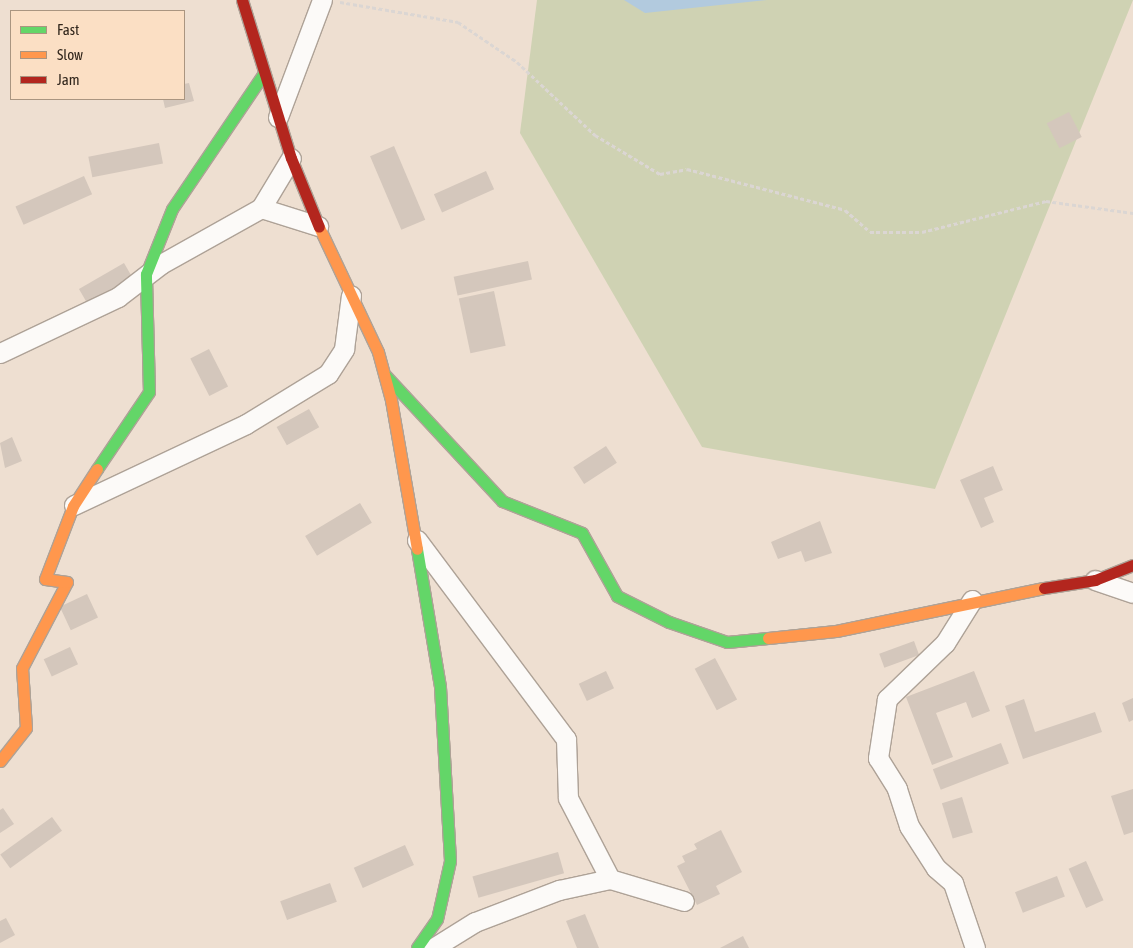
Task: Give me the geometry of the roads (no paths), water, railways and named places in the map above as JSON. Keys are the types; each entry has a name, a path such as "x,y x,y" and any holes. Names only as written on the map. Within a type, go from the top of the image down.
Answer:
{"street":[{"path":"242,0 291,158 318,226 351,295 386,376 410,531 440,686 450,861 437,919 417,948"},
{"path":"278,117 329,1"},
{"path":"0,761 26,728 22,668 68,582 45,579 73,506 149,392 146,274 172,209 264,73"},
{"path":"0,353 118,297 146,274 261,208 291,158"},
{"path":"261,208 318,226"},
{"path":"73,506 246,424 328,374 344,349 351,295"},
{"path":"386,376 502,501 582,533 617,596 669,622 727,642 769,640 836,631 972,600 1095,580 1133,565"},
{"path":"410,531 566,739 568,798 610,879"},
{"path":"1095,580 1133,593"},
{"path":"972,600 944,643 887,699 878,758 897,788 909,826 936,868 954,883 975,948"},
{"path":"433,948 494,915 559,890 610,879 684,901"}],"water":[{"path":"624,0 767,0 645,13"}]}
